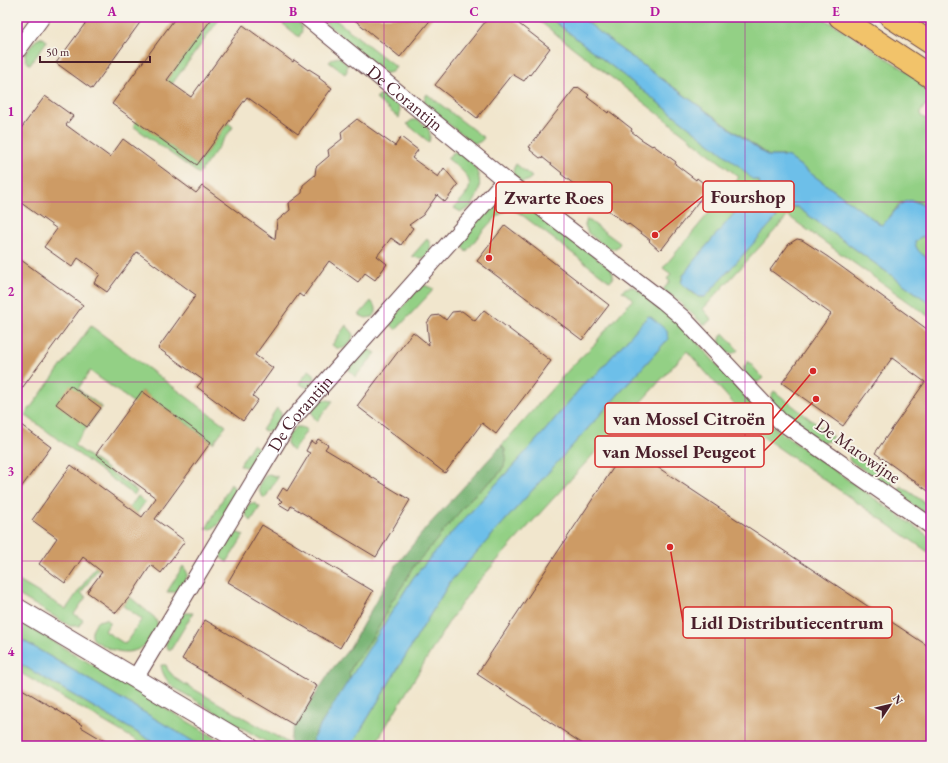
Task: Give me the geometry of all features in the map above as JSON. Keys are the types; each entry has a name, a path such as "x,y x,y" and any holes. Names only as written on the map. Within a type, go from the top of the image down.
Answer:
{"highway":[{"path":"840,17 931,77"},
{"path":"891,17 931,43"}],"street":[{"path":"17,51 42,17"},
{"name":"De Corantijn","path":"306,17 505,180 683,318"},
{"name":"De Corantijn","path":"136,677 288,424 505,180"},
{"name":"De Marowijne","path":"683,318 780,421 931,526"},
{"path":"17,608 136,677 250,746"}],"green space":[{"path":"213,17 221,17 142,125 197,165 228,123 233,127 199,174 133,126"},
{"path":"326,17 332,17 396,67 395,69 391,72 385,73 327,24 325,20"},
{"path":"534,17 549,17 739,166 752,179 759,181 760,183 692,263 683,276 681,283 698,297 705,297 786,207 797,207 931,304 931,318 788,216 703,309 712,320 705,324 702,323 675,298 663,290 670,281 667,279 671,274 663,268 739,177"},
{"path":"581,17 821,17 931,87 931,106 925,105 920,113 921,116 931,122 931,211 918,202 900,203 885,223 881,225 787,156 769,156 615,45"},
{"path":"288,18 296,20 300,24 302,31 299,37 282,23"},
{"path":"40,38 47,41 30,65 26,61 25,54 35,41"},
{"path":"340,57 347,65 347,71 345,74 329,62 334,58"},
{"path":"386,94 395,101 399,107 399,118 376,99 381,95"},
{"path":"427,94 484,138 482,141 473,143 428,108 424,100"},
{"path":"412,120 418,120 428,129 430,134 429,142 407,124"},
{"path":"454,152 462,154 470,161 477,171 480,183 478,194 474,202 468,209 461,212 454,208 468,191 469,181 464,172 447,158"},
{"path":"516,164 532,177 527,181 522,182 514,176 513,170"},
{"path":"543,185 576,210 574,213 565,215 544,199 541,192"},
{"path":"503,202 524,204 611,269 613,279 609,281 518,212 513,210 504,212 492,221 466,252 461,244 462,240 485,213"},
{"path":"587,219 620,243 618,246 609,249 588,233 585,225"},
{"path":"923,236 931,242 931,261 921,253 915,242"},
{"path":"427,239 431,246 430,251 426,256 424,258 418,258 412,256"},
{"path":"424,285 434,289 396,330 391,325 391,320 420,287"},
{"path":"630,287 634,287 678,321 767,421 784,435 931,538 931,554 763,437 687,351 475,585 450,620 374,746 351,746 450,582 668,339 648,316 594,377 587,380 543,433 446,539 413,578 350,679 349,673 355,661 362,654 414,566 471,498 498,475 504,466 506,457 505,450 502,445 573,365 596,343 633,299 622,291"},
{"path":"371,301 376,308 376,313 372,317 366,318 359,315"},
{"path":"346,325 353,333 353,337 349,344 343,348 336,348 332,345"},
{"path":"91,326 226,426 213,443 142,391 134,403 90,371 78,389 102,407 74,445 137,491 134,495 25,415"},
{"path":"723,333 738,350 736,352 727,353 720,344 720,339"},
{"path":"367,349 376,353 355,377 349,370 350,365 364,350"},
{"path":"748,361 763,378 758,382 752,381 744,372 744,367"},
{"path":"309,370 314,374 315,381 310,387 305,387 299,383"},
{"path":"774,391 833,437 822,443 784,416 773,402 771,396"},
{"path":"321,399 333,401 317,421 314,418 312,409 315,403"},
{"path":"277,408 281,413 279,424 270,431 262,430"},
{"path":"296,427 301,427 307,430 293,451 288,446 287,439"},
{"path":"253,444 260,450 256,462 254,465 248,467 240,465"},
{"path":"502,445 505,450 506,457 504,466 498,475 471,498 414,566 362,654 355,661 349,673 350,679 315,734 313,739 314,745 291,746 290,739 294,728 332,669 349,649 397,564 427,527"},
{"path":"851,451 895,481 890,486 887,486 849,460"},
{"path":"269,474 278,477 265,498 259,489 263,479"},
{"path":"231,484 235,489 236,495 218,525 211,529 206,529"},
{"path":"901,486 931,507 931,517 898,495"},
{"path":"138,496 145,502 81,593 86,597 74,614 83,620 79,626 70,626 17,594 17,580 66,609 96,566 91,562"},
{"path":"252,503 260,507 251,521 245,512 249,504"},
{"path":"235,532 244,535 227,562 220,556 220,552 222,545 227,538"},
{"path":"183,566 187,572 187,576 179,590 175,592 167,592"},
{"path":"130,597 156,620 158,627 147,643 134,651 120,652 106,647 93,639 92,630 95,625 98,621 106,619 110,622 105,631 125,644 142,619 123,606"},
{"path":"193,613 170,651 166,646 166,643 183,614"},
{"path":"17,620 229,746 201,746 17,637"},
{"path":"17,662 160,746 146,746 17,671"},
{"path":"161,665 166,665 168,670 176,679 290,744 291,746 273,746 173,687 165,677"}],"water":[{"path":"549,17 581,17 615,45 768,156 787,156 881,225 900,205 909,200 918,203 931,211 931,242 923,236 915,242 919,251 931,261 931,304 797,207 786,207 705,297 699,297 681,283 683,276 692,263 760,183 759,181 752,179 739,166"},
{"path":"648,316 667,331 668,339 450,582 351,746 311,746 314,744 313,739 315,734 413,578 446,539 543,433 587,380 594,377"},
{"path":"17,637 201,746 160,746 17,662"}],"building":[{"path":"90,17 144,17 92,89 56,63"},
{"path":"176,17 213,17 167,80 191,97 243,25 293,62 294,60 320,76 319,78 332,88 298,134 247,97 197,165 112,104"},
{"path":"351,17 433,17 400,57"},
{"path":"489,17 510,17 550,48 524,81 512,74 477,118 435,85"},
{"path":"578,87 589,95 587,97 608,113 609,111 632,129 631,131 641,139 652,146 653,145 676,162 675,164 708,187 662,249 661,248 659,250 649,241 650,240 605,208 606,206 585,190 584,192 542,157 540,158 530,150 531,148 529,147 575,88 576,89"},
{"path":"45,96 73,116 66,125 110,157 123,139 196,193 202,186 275,239 277,221 290,210 289,203 302,193 303,185 315,175 316,167 329,156 328,150 342,139 341,132 357,119 395,146 401,137 418,150 412,158 438,177 444,168 458,185 445,202 437,195 423,215 409,225 413,228 401,245 391,238 377,256 387,264 375,280 365,273 358,282 329,261 303,297 299,294 255,355 273,368 253,396 258,400 243,421 197,387 203,380 158,348 196,295 137,252 107,292 94,283 100,274 78,258 72,267 44,247 57,229 17,200 17,134"},
{"path":"505,225 609,305 582,340 477,261"},
{"path":"797,239 802,240 828,257 931,332 931,493 875,453 925,382 892,358 843,426 782,383 831,314 770,270 789,244"},
{"path":"17,257 83,305 17,395"},
{"path":"484,310 551,361 496,434 482,423 445,473 357,406 413,332 429,345 427,323 432,316 440,315 446,320 452,312 462,311 475,321"},
{"path":"70,385 101,408 87,427 56,404"},
{"path":"142,391 211,442 155,519 185,541 161,573 151,565 132,594 116,613 87,592 102,572 83,557 65,583 39,564 57,538 32,520 71,465 142,517 156,498 96,454"},
{"path":"17,422 51,447 17,493"},
{"path":"318,439 328,445 325,449 410,500 376,557 291,506 289,510 279,504 282,501 277,498 283,488 287,491 310,453 306,451 311,441 315,444"},
{"path":"627,447 931,648 931,746 586,746 477,674"},
{"path":"262,525 373,591 340,648 228,582"},
{"path":"205,620 317,686 294,725 182,659"},
{"path":"17,686 82,725 81,727 113,746 17,746"}],"place":[{"name":"Fourshop","path":"655,235"},
{"name":"Zwarte Roes","path":"489,258"},
{"name":"van Mossel Citroën","path":"813,371"},
{"name":"van Mossel Peugeot","path":"816,399"},
{"name":"Lidl Distributiecentrum","path":"670,547"}]}
